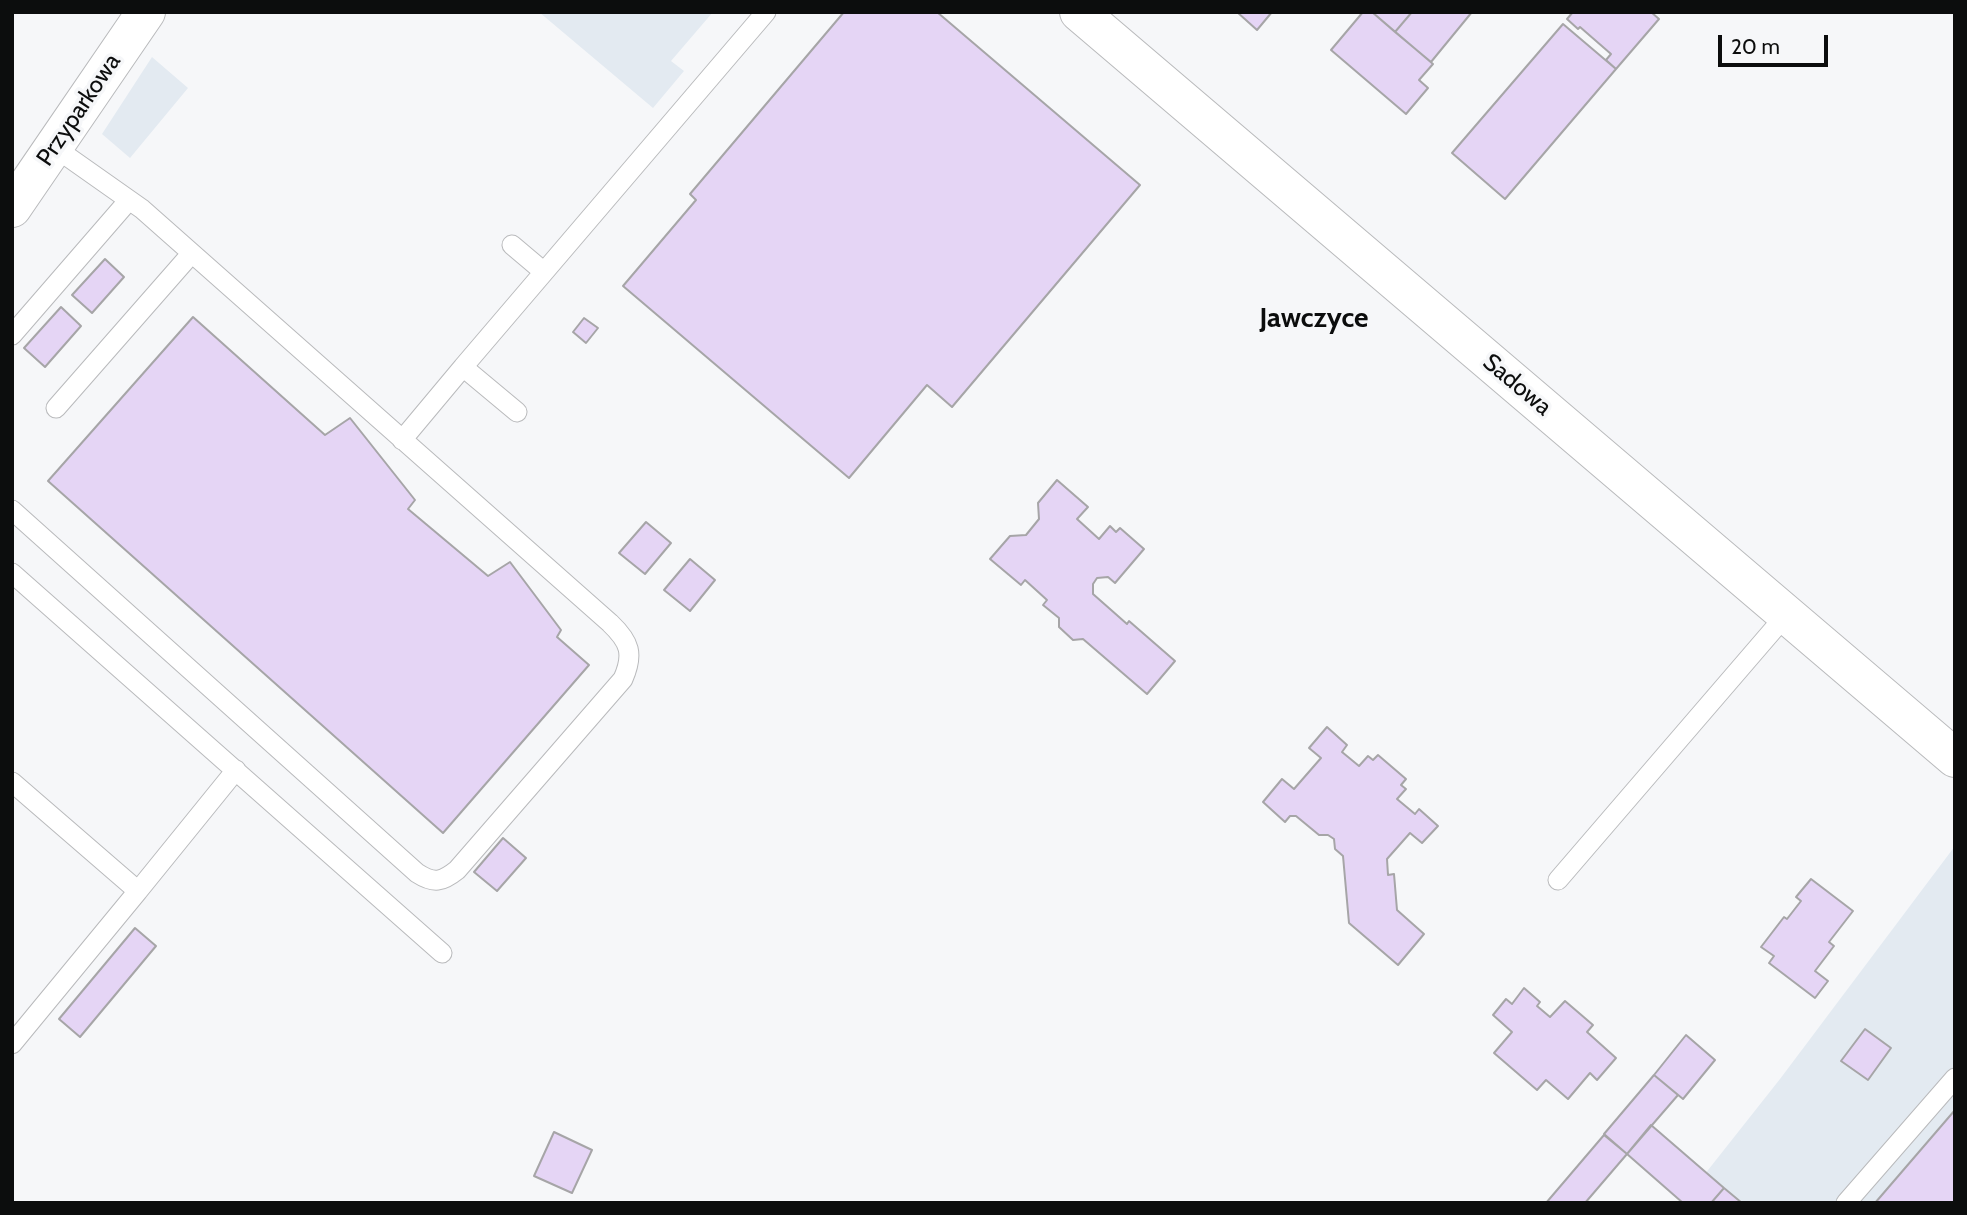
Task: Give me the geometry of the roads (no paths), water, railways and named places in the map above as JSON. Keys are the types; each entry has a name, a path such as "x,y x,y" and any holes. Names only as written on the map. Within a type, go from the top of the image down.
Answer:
{"street":[{"name":"Przyparkowa","path":"12,208 146,12"},
{"name":"Sadowa","path":"1079,12 1955,758"}],"lane":[{"path":"402,440 766,12"},
{"path":"12,510 417,873 432,880 441,880 457,870 623,680 628,667 630,654 627,642 610,623 129,200 54,147"},
{"path":"12,335 129,200"},
{"path":"512,245 544,272"},
{"path":"56,408 191,254"},
{"path":"463,367 517,412"},
{"path":"12,573 442,953"},
{"path":"1558,880 1786,615"},
{"path":"12,1044 236,770"},
{"path":"12,782 138,891"},
{"path":"1846,1203 1955,1078"}],"district":[{"name":"Jawczyce","path":"1314,319"}]}
